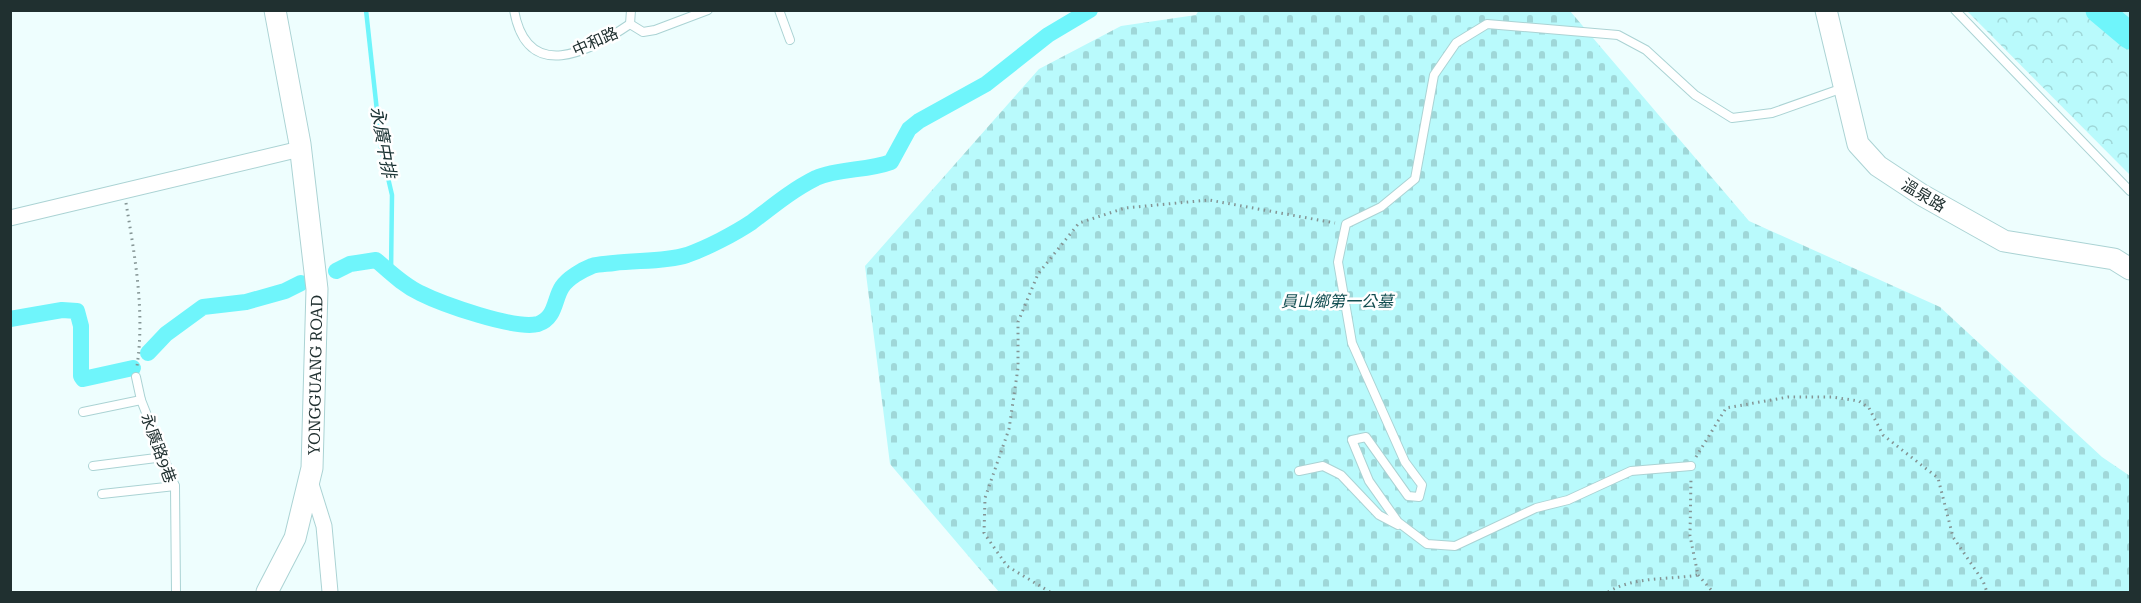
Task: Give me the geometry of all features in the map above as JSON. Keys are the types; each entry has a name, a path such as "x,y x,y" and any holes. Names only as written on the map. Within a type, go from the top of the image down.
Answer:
{"street":[{"name":"YONGGUANG ROAD","path":"267,592 295,538 312,468 316,280 300,149 275,10"},
{"name":"溫泉路","path":"1826,10 1858,144 1878,166 1922,195 2004,241 2114,259 2130,269"},
{"path":"10,218 300,149"},
{"path":"309,480 324,526 330,592"}],"lane":[{"name":"中和路","path":"514,10 516,25 528,44 544,56 554,57 575,52 608,39 630,24"},
{"path":"631,10 630,24 643,32 655,30 708,10"},
{"path":"779,10 790,40"},
{"path":"1955,10 2130,191"},
{"path":"1691,466 1631,471 1568,500 1536,508 1455,546 1427,544 1398,522 1369,481 1352,440 1366,437 1408,496 1419,497 1422,485 1405,462 1352,344 1338,262 1346,224 1380,207 1415,179 1434,75 1456,44 1487,24 1618,35 1646,50 1695,95 1732,118 1772,113 1843,88"},
{"name":"永廣路9巷","path":"136,377 141,400 175,486 176,592"},
{"path":"83,412 141,400"},
{"path":"93,466 164,457"},
{"path":"1299,471 1323,466 1341,475 1379,515 1410,531"},
{"path":"102,494 175,486"}],"path":[{"path":"124,191 139,282 139,354"},
{"path":"1050,592 1007,567 984,533 985,498 1009,429 1018,368 1018,322 1038,274 1058,249 1079,223 1125,208 1209,200 1346,224"},
{"path":"1713,592 1698,575 1690,536 1691,466 1707,436 1726,408 1788,397 1832,397 1859,401 1869,408 1883,435 1938,478 1953,537 1983,581 1987,592"},
{"path":"1608,592 1641,580 1677,579 1698,575"}],"green space":[{"name":"員山鄉第一公墓","path":"1199,10 1570,11 1749,221 1940,307 2102,457 2130,476 2130,592 999,592 890,464 865,266 1039,69 1121,26 1196,15"},
{"path":"1967,11 2130,11 2130,175"}],"waterway":[{"name":"永廣中排","path":"366,10 381,148 392,195 391,273"},
{"path":"336,271 350,264 376,260 408,286 444,303 496,320 527,325 538,324 551,313 559,292 565,284 592,266 660,260 687,255 712,245 737,231 816,178 891,162 909,129 919,121 986,84 1048,35 1090,10"},
{"path":"2099,10 2130,36"},
{"path":"148,353 166,334 203,307 246,302 285,291 301,283"},
{"path":"10,319 62,310 77,311 81,326 81,376 83,379 133,368"}]}
